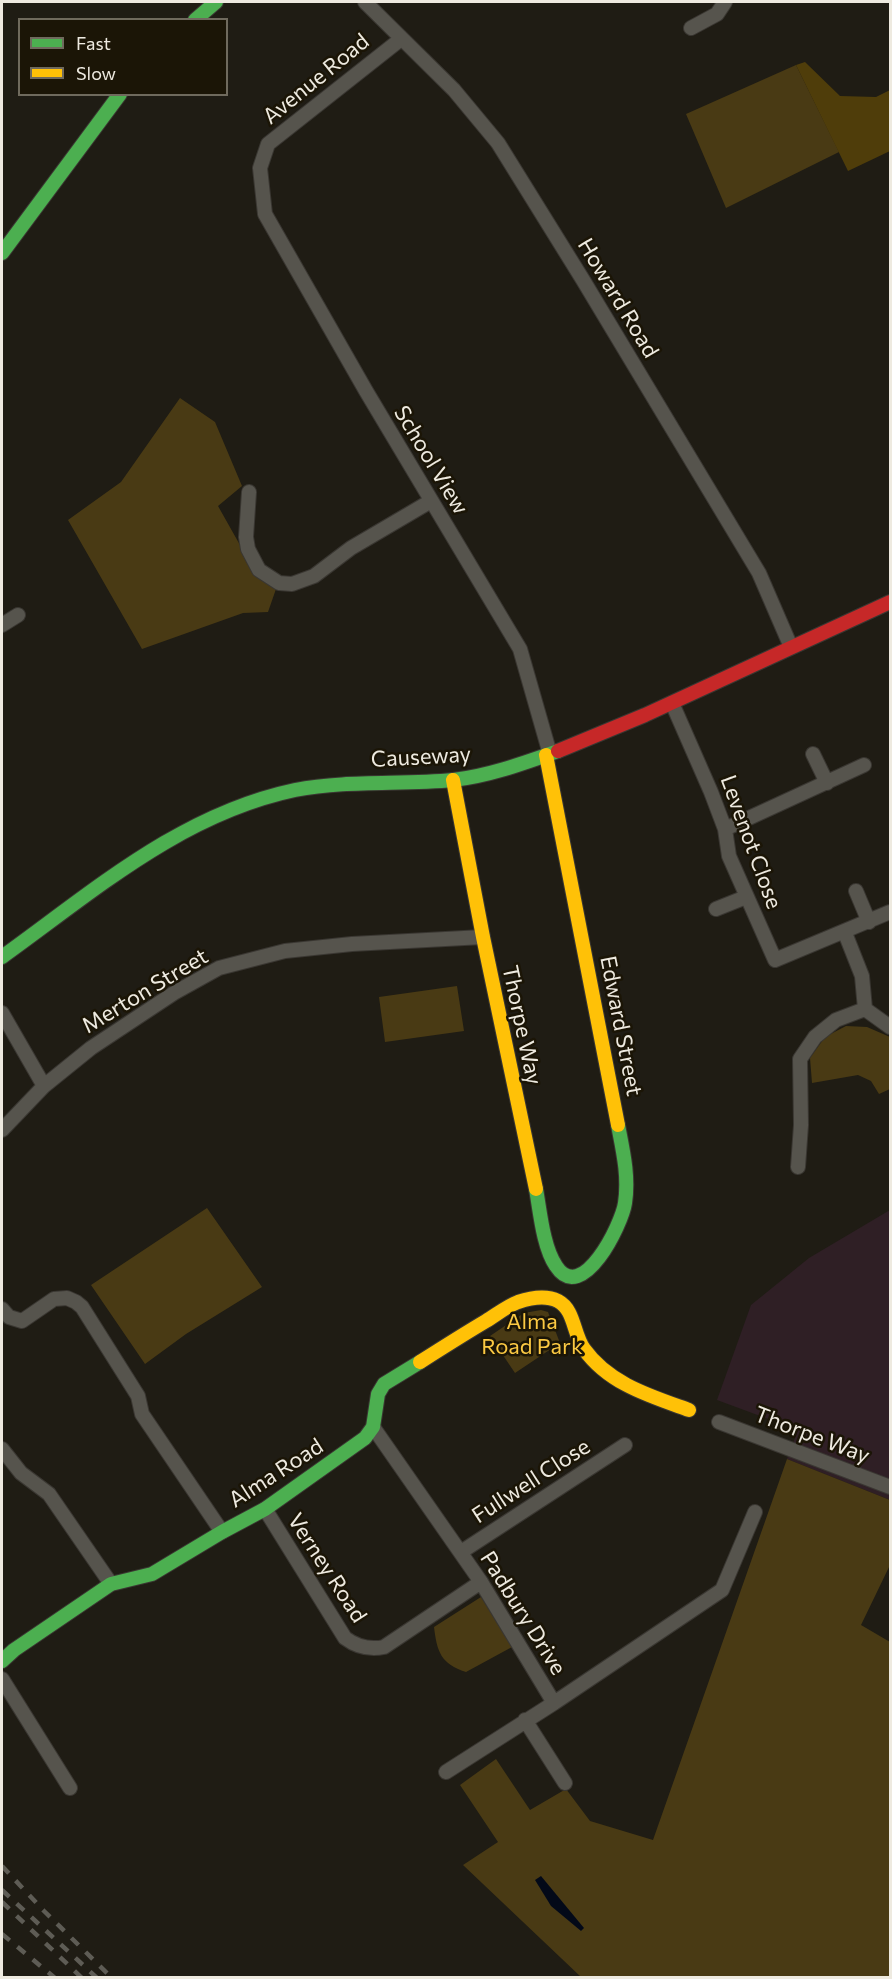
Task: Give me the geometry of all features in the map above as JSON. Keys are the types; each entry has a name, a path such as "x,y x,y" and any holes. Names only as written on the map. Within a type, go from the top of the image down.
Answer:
{"street":[{"path":"197,18 216,2"},
{"name":"Howard Road","path":"365,2 454,90 498,143 759,573 791,647"},
{"path":"691,28 717,14 725,2"},
{"name":"Avenue Road","path":"262,193 260,168 268,144 400,39"},
{"path":"2,253 118,96"},
{"name":"School View","path":"262,193 265,214 360,381 520,649 548,754"},
{"path":"249,492 246,537 248,549 259,570 279,583 291,584 314,576 351,548 431,501"},
{"name":"Causeway","path":"2,957 102,881 158,845 218,814 254,800 297,790 358,782 453,780 482,775 548,754 672,703 891,602"},
{"path":"2,626 18,615"},
{"name":"Levenot Close","path":"672,703 725,829 729,856 775,960 891,912"},
{"name":"Edward Street","path":"548,754 627,1169 624,1212 609,1246 589,1270 573,1275 564,1274"},
{"path":"813,754 827,783"},
{"path":"725,829 864,765"},
{"name":"Thorpe Way","path":"453,780 546,1239 557,1268 564,1274"},
{"path":"856,891 869,922"},
{"path":"716,909 746,897"},
{"path":"844,933 862,976 865,1009"},
{"name":"Merton Street","path":"2,1130 44,1086 67,1066 174,993 219,968 285,951 352,944 483,937"},
{"path":"865,1009 891,1027"},
{"path":"798,1167 801,1125 800,1059 815,1038 836,1020 865,1009"},
{"path":"2,1013 44,1086"},
{"path":"373,1427 378,1394 384,1384 490,1316 514,1303 538,1296 556,1300 568,1310 582,1345 593,1360 609,1374 626,1386 689,1410"},
{"name":"Alma Road","path":"2,1309 9,1317 22,1322 54,1299 67,1298 82,1307 138,1396 142,1414 222,1532 265,1509 365,1438 373,1427"},
{"name":"Thorpe Way","path":"719,1422 891,1487"},
{"name":"Padbury Drive","path":"373,1427 481,1582 554,1703 722,1590 755,1512"},
{"name":"Fullwell Close","path":"461,1552 625,1445"},
{"path":"2,1449 21,1473 49,1494 111,1584"},
{"name":"Verney Road","path":"265,1509 345,1638 353,1644 371,1649 384,1647 481,1582"},
{"path":"2,1662 14,1650 111,1584 152,1575 222,1532"},
{"path":"2,1679 70,1788"},
{"path":"446,1772 554,1703"},
{"path":"525,1720 565,1783"}],"shaded area":[{"path":"805,62 840,96 876,97 890,90 890,151 848,171 796,65"},
{"path":"890,1210 890,1500 787,1459 798,1430 717,1400 751,1305 809,1258"}],"green space":[{"path":"796,65 839,152 726,208 686,114"},
{"path":"180,398 215,422 242,486 218,506 258,577 276,589 268,612 243,613 142,649 68,520 121,482"},
{"path":"457,986 464,1031 385,1042 379,997"},
{"path":"846,1026 867,1027 890,1037 890,1089 879,1094 871,1081 858,1075 812,1083 810,1058 825,1037"},
{"path":"207,1208 262,1287 186,1334 145,1364 91,1285"},
{"name":"Alma Road Park","path":"541,1310 548,1312 560,1343 515,1373 490,1336 524,1313"},
{"path":"787,1459 890,1500 890,1565 861,1625 890,1642 890,1977 581,1977 463,1865 498,1842 460,1785 496,1759 530,1810 566,1789 590,1821 653,1840"},
{"path":"481,1597 512,1647 466,1672 451,1665 442,1656 434,1627"}],"water":[{"path":"541,1876 584,1928 581,1931 551,1906 535,1880"}],"railway":[{"path":"2,1866 112,1978"},
{"path":"2,1890 97,1978"},
{"path":"2,1902 82,1978"},
{"path":"2,1934 55,1978"}],"traffic: fast":[{"path":"197,18 216,2"},
{"path":"2,253 119,96"},
{"path":"2,957 140,858 176,836 253,801 315,787 466,778 558,751"},
{"path":"536,1189 543,1229 552,1258 566,1276 577,1276 588,1269 609,1243 625,1203 626,1173 618,1125"},
{"path":"2,1661 14,1650 111,1584 152,1574 265,1509 365,1438 373,1427 378,1394 384,1384 420,1362"}],"traffic: slow":[{"path":"546,755 618,1125"},
{"path":"453,780 483,937 536,1189"},
{"path":"420,1362 506,1308 533,1298 548,1298 558,1301 568,1310 580,1343 605,1371 631,1387 689,1410"}],"traffic: jam":[{"path":"558,751 645,715 890,602"}]}
